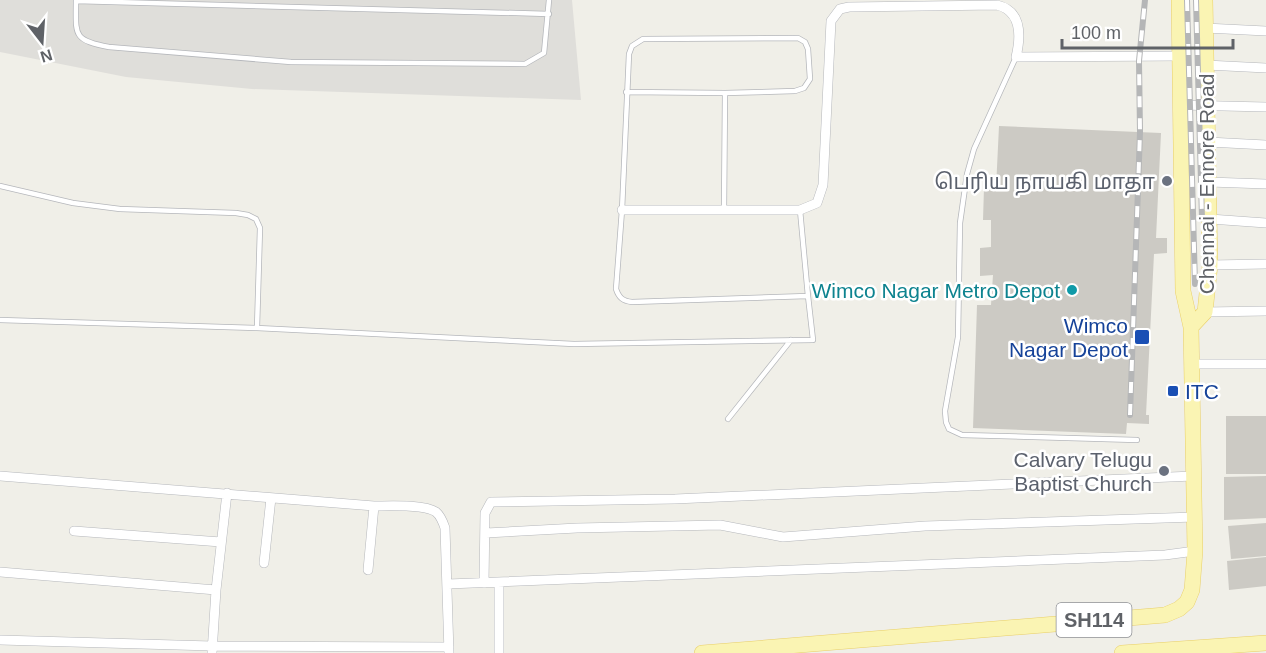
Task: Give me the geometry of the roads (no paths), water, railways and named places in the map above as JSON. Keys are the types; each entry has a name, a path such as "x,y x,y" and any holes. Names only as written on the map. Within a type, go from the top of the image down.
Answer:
{"main road":[{"name":"Chennai - Ennore Road","path":"702,653 1165,615 1179,609 1187,602 1191,590 1195,551 1195,517 1191,327 1183,291 1179,0"},
{"name":"Chennai - Ennore Road","path":"1191,327 1205,312 1210,265 1205,0"},
{"path":"1122,653 1266,643"}],"street":[{"path":"622,210 800,210 817,202 821,195 828,105 829,34 833,15 840,9 997,4 1006,7 1017,21 1019,44 1016,57 1180,56"},
{"path":"1205,28 1266,31"},
{"path":"1206,65 1266,68"},
{"path":"1180,105 1266,107"},
{"path":"1208,142 1266,145"},
{"path":"1209,182 1266,184"},
{"path":"1210,219 1266,223"},
{"path":"1210,265 1266,264"},
{"path":"1205,312 1266,311"},
{"path":"1191,364 1266,364"},
{"path":"484,582 487,507 491,502 675,499 1193,476"},
{"path":"0,477 424,508 436,512 445,528 449,650 212,650 0,640"},
{"path":"212,650 227,493"},
{"path":"264,563 271,498"},
{"path":"368,570 374,506"},
{"path":"486,533 577,528 720,525 783,537 925,526 1195,517"},
{"path":"74,531 221,542"},
{"path":"448,584 1165,555 1195,551"},
{"path":"0,572 216,590"},
{"path":"499,582 499,653"}],"lane":[{"path":"549,0 549,14 544,53 525,64 291,62 109,47 87,43 80,37 76,27 76,0 549,14"},
{"path":"626,92 795,91 804,88 810,79 806,42 798,38 644,39 632,46 629,54 626,92 622,210 616,288 621,298 626,301 808,297"},
{"path":"1016,57 974,149 967,174 960,223 958,337 945,411 946,422 949,429 962,435 1137,440"},
{"path":"724,211 725,93"},
{"path":"0,186 73,203 108,207 236,213 256,219 260,228 257,328"},
{"path":"0,320 257,328 574,344 813,340 800,210"},
{"path":"728,419 791,340"}],"railway":[{"path":"1130,415 1140,132 1139,61 1145,0"},
{"path":"1187,0 1195,284"},
{"path":"1196,0 1202,219"}],"place":[{"name":"பெரிய நாயகி மாதா","path":"1167,181"},
{"name":"Wimco Nagar Metro Depot","path":"1072,290"},
{"name":"Wimco Nagar Depot","path":"1142,337"},
{"name":"ITC","path":"1173,391"},
{"name":"Calvary Telugu Baptist Church","path":"1164,471"}]}
